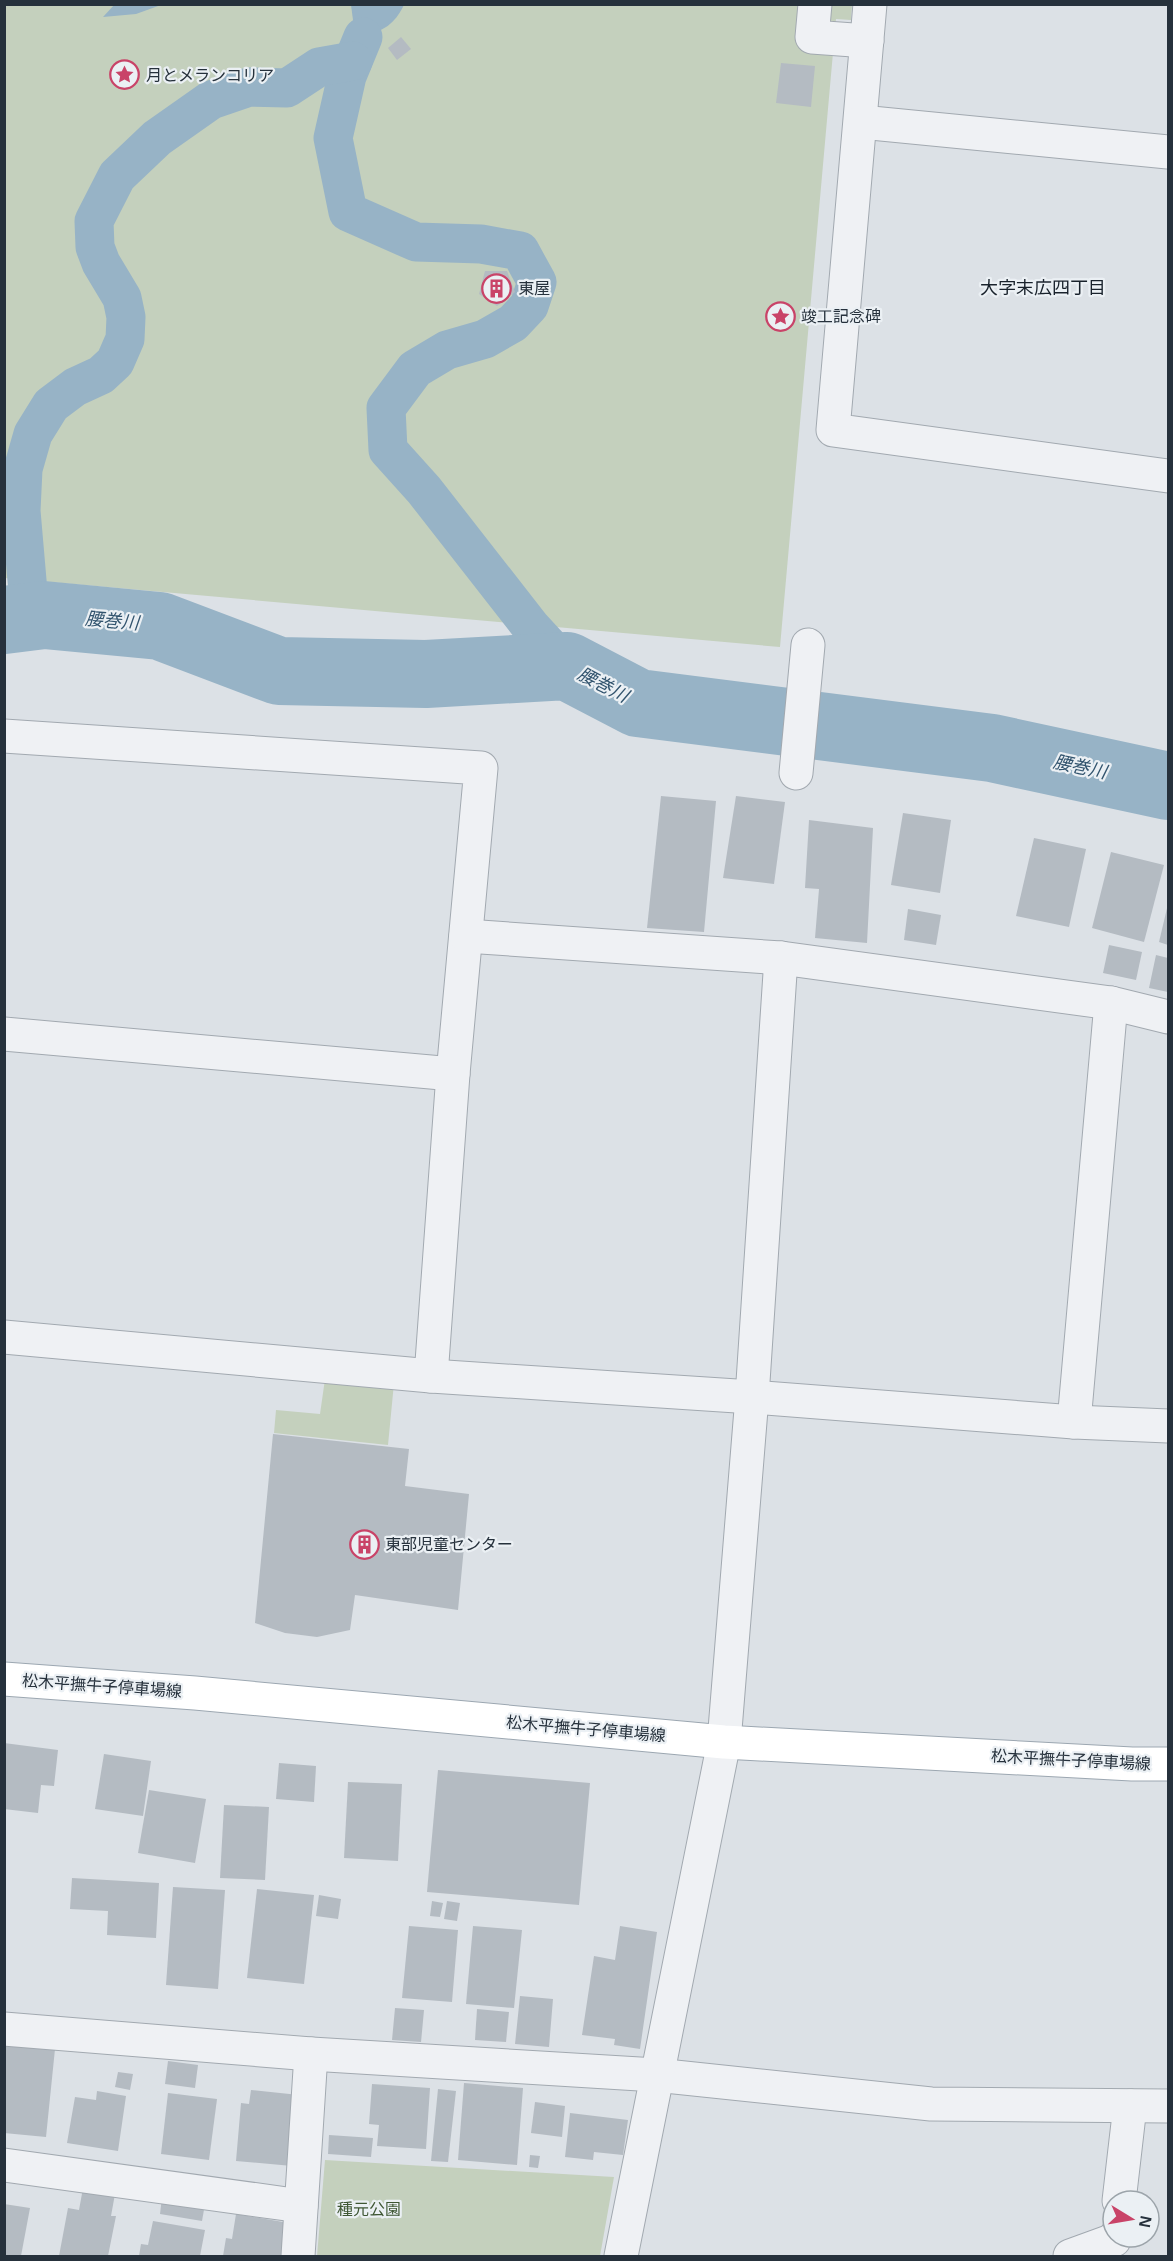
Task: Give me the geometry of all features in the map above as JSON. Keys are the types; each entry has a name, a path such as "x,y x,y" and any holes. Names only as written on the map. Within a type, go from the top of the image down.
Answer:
{"main road":[{"name":"松木平撫牛子停車場線","path":"4,1679 195,1693 724,1742 1168,1764"}],"street":[{"path":"815,4 812,37 867,41"},
{"path":"870,4 833,430 1168,476"},
{"path":"861,122 1168,152"},
{"path":"796,773 808,645"},
{"path":"4,736 481,768 453,1074 431,1376"},
{"path":"466,936 781,958 1111,1003 1168,1017"},
{"path":"621,2256 724,1742 752,1396 781,958"},
{"path":"1074,1422 1111,1003"},
{"path":"4,1034 453,1074"},
{"path":"4,1336 431,1376 752,1396 1074,1422 1168,1426"},
{"path":"4,2029 311,2054 656,2075 931,2104 1168,2106"},
{"path":"298,2256 311,2054"},
{"path":"1120,2189 1130,2106"},
{"path":"4,2165 301,2206"},
{"path":"1070,2256 1101,2245"}],"green space":[{"path":"4,5 852,5 851,20 836,19 780,647 5,578"},
{"path":"325,1379 394,1383 388,1445 274,1433 276,1410 320,1414"},
{"name":"種元公園","path":"325,2160 614,2177 600,2256 317,2256"}],"water":[{"path":"115,4 161,5 136,14 103,17"},
{"path":"351,4 404,5 388,26 363,37 353,20"}],"building":[{"path":"401,37 411,49 397,60 388,48"},
{"path":"781,63 815,66 811,107 776,103"},
{"name":"東屋","path":"485,271 507,271 515,292 497,306 479,294"},
{"path":"661,796 716,801 704,932 647,928"},
{"path":"736,796 785,802 774,884 723,878"},
{"path":"903,813 951,820 940,893 891,885"},
{"path":"809,820 873,828 867,943 815,938 819,889 805,888"},
{"path":"1034,838 1086,849 1069,927 1016,916"},
{"path":"1111,852 1164,865 1144,942 1092,928"},
{"path":"1168,904 1168,945 1159,942"},
{"path":"908,909 941,915 936,945 904,940"},
{"path":"1109,945 1142,952 1136,980 1103,973"},
{"path":"1156,955 1168,958 1168,992 1149,988"},
{"name":"東部児童センター","path":"273,1434 409,1449 405,1486 469,1494 458,1610 355,1595 350,1630 317,1637 285,1633 255,1623"},
{"path":"4,1743 58,1750 54,1786 41,1785 38,1813 4,1809"},
{"path":"104,1754 151,1761 143,1816 95,1809"},
{"path":"279,1763 316,1766 314,1802 276,1799"},
{"path":"438,1770 590,1783 579,1905 427,1892"},
{"path":"348,1782 402,1784 398,1861 344,1858"},
{"path":"149,1790 206,1799 195,1863 138,1853"},
{"path":"224,1805 269,1807 265,1880 220,1878"},
{"path":"72,1878 159,1883 156,1938 107,1935 108,1911 70,1909"},
{"path":"173,1887 225,1890 218,1989 166,1985"},
{"path":"257,1889 314,1895 304,1984 247,1978"},
{"path":"319,1895 341,1899 338,1919 316,1916"},
{"path":"432,1901 443,1903 440,1917 430,1916"},
{"path":"447,1901 460,1903 457,1921 444,1919"},
{"path":"409,1926 458,1930 452,2002 402,1998"},
{"path":"473,1926 522,1930 514,2008 466,2004"},
{"path":"620,1926 657,1932 640,2049 614,2045 615,2039 582,2035 594,1956 615,1960"},
{"path":"520,1996 553,1999 549,2047 515,2044"},
{"path":"395,2008 424,2010 421,2042 392,2040"},
{"path":"477,2009 509,2012 506,2042 475,2040"},
{"path":"4,2044 55,2049 46,2137 4,2133"},
{"path":"168,2061 198,2065 195,2088 165,2084"},
{"path":"118,2072 133,2074 130,2090 115,2087"},
{"path":"464,2083 523,2088 517,2165 458,2160"},
{"path":"372,2084 430,2088 426,2149 377,2146 379,2125 369,2124"},
{"path":"438,2089 456,2091 448,2162 431,2161"},
{"path":"251,2090 299,2095 292,2166 236,2161 241,2103 249,2104"},
{"path":"97,2091 126,2096 118,2151 67,2143 75,2097 96,2100"},
{"path":"168,2093 217,2099 209,2160 161,2154"},
{"path":"535,2102 565,2106 562,2137 531,2133"},
{"path":"570,2113 628,2120 623,2155 594,2152 593,2160 565,2157"},
{"path":"329,2135 373,2138 371,2157 328,2154"},
{"path":"530,2155 540,2156 538,2168 529,2167"},
{"path":"83,2188 115,2194 111,2216 116,2216 108,2256 59,2256 68,2208 79,2210"},
{"path":"162,2197 205,2204 202,2221 160,2214"},
{"path":"4,2204 30,2208 21,2256 4,2256"},
{"path":"236,2214 289,2223 283,2256 223,2256 226,2238 232,2239"},
{"path":"153,2221 205,2230 200,2256 139,2256 141,2244 148,2245"}],"waterway":[{"path":"363,37 347,76 333,138 348,212 416,242 481,244 520,251 537,282 529,306 513,323 485,339 447,350 415,369 386,408 388,450 424,490 531,627 567,666"},
{"path":"44,615 28,592 21,511 23,469 33,434 51,405 75,387 101,375 115,362 125,339 126,317 122,298 101,263 95,247 94,221 117,176 157,138 211,100 249,87 287,88 319,67 353,61"},
{"name":"腰巻川","path":"4,620 44,615 160,626 279,671 426,674 567,666 638,703 992,748 1168,786"}],"place":[{"name":"月とメランコリア","path":"125,75"},
{"name":"東屋","path":"497,288"},
{"name":"竣工記念碑","path":"780,316"},
{"name":"東部児童センター","path":"364,1544"}],"district":[{"name":"大字末広四丁目","path":"1043,288"}]}
